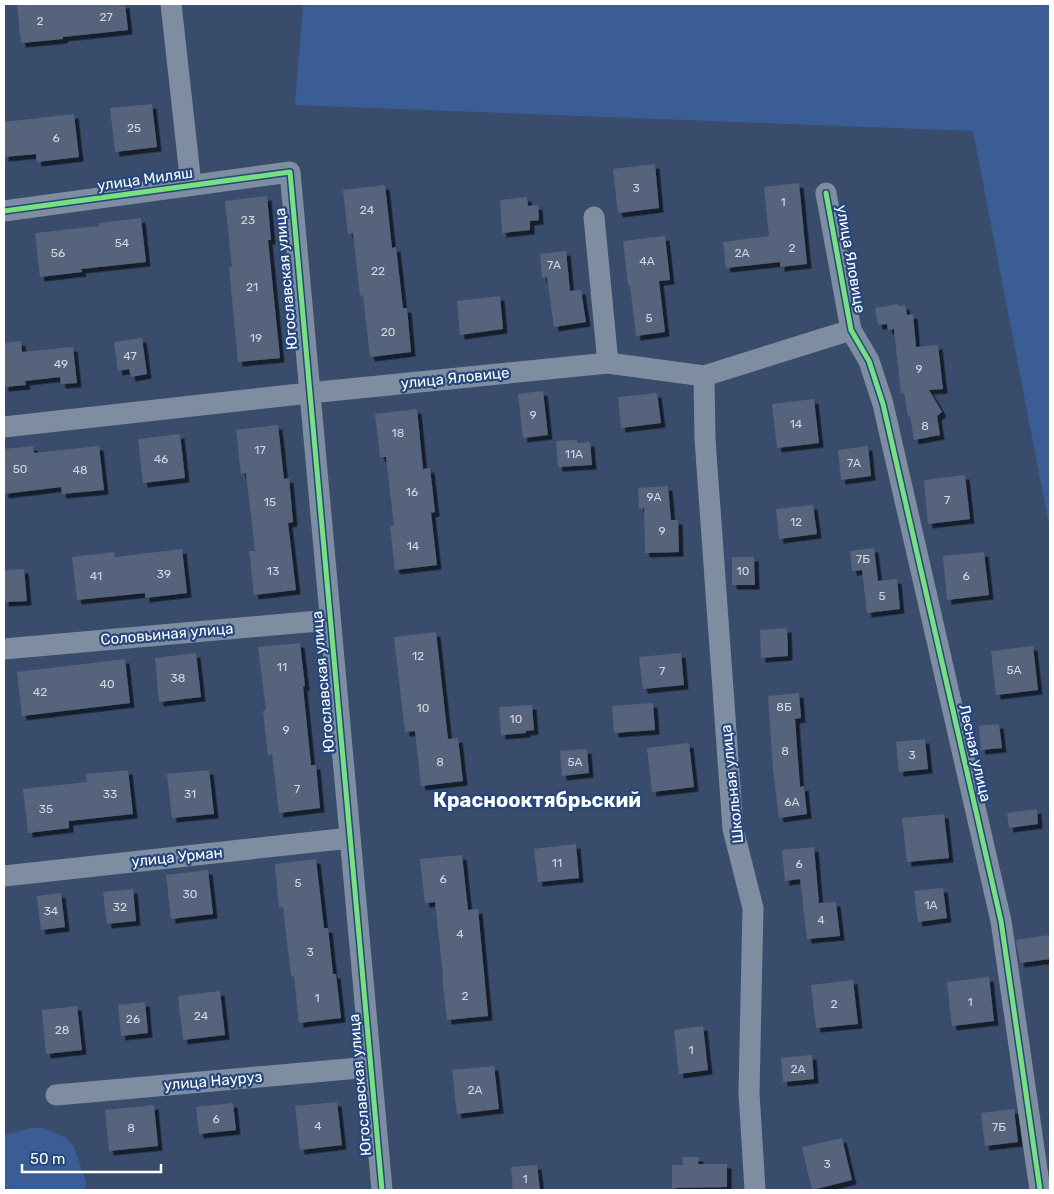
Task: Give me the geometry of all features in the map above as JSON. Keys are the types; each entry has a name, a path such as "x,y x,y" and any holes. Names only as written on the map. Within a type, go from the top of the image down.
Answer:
{"street":[{"path":"171,4 191,185"},
{"name":"улица Миляш","path":"4,211 290,172"},
{"name":"Югославская улица","path":"290,172 382,1190"},
{"name":"улица Яловице","path":"4,427 309,393 608,363 704,376 851,330 826,193"},
{"path":"594,217 608,363"},
{"name":"Лесная улица","path":"851,330 869,361 883,404 1001,921 1040,1190"},
{"name":"Школьная улица","path":"704,376 705,439 733,829 753,908 749,1093 755,1190"},
{"name":"Соловьиная улица","path":"4,648 330,620"},
{"name":"улица Урман","path":"4,876 350,838"},
{"name":"улица Науруз","path":"56,1095 370,1067"}],"shaded area":[{"path":"303,4 1050,4 1050,530 973,131 295,105"},
{"path":"31,1128 44,1128 67,1138 74,1147 86,1182 85,1190 4,1190 4,1135"}],"building":[{"path":"17,4 125,4 128,30 21,43"},
{"path":"152,104 157,147 115,152 110,108"},
{"path":"74,114 79,157 37,162 36,154 4,157 4,122"},
{"path":"655,164 659,208 618,213 613,169"},
{"path":"799,183 807,264 780,267 780,262 726,268 723,242 769,236 764,187"},
{"path":"385,185 392,248 396,247 403,308 407,308 411,352 370,357 363,295 360,296 353,233 348,234 343,190"},
{"path":"267,196 271,240 268,240 280,358 238,362 229,267 232,267 225,201"},
{"path":"527,197 528,206 538,205 539,220 530,221 530,230 502,233 500,200"},
{"path":"141,218 146,262 81,269 82,272 40,277 35,233 99,226 99,223"},
{"path":"665,236 670,280 659,281 665,332 636,336 623,241"},
{"path":"566,251 570,291 581,290 586,322 554,327 547,277 542,278 540,254"},
{"path":"500,296 503,329 460,335 457,301"},
{"path":"898,304 898,306 905,305 907,315 913,314 916,347 938,345 943,389 929,390 942,412 937,416 940,435 914,440 904,393 901,393 894,329 888,330 887,324 878,325 875,308"},
{"path":"142,338 147,374 131,377 129,369 118,371 114,342"},
{"path":"21,341 22,352 73,347 77,383 61,384 60,377 25,381 26,385 4,387 4,343"},
{"path":"543,391 548,435 523,438 518,394"},
{"path":"657,393 661,423 621,428 618,397"},
{"path":"814,399 819,443 777,448 772,404"},
{"path":"417,409 423,469 430,468 435,512 431,513 437,565 395,570 390,526 394,526 386,457 380,457 375,414"},
{"path":"278,425 284,479 289,478 293,522 288,523 296,590 254,595 249,551 255,551 246,473 241,474 236,430"},
{"path":"180,434 185,478 143,483 138,439"},
{"path":"577,440 577,443 590,442 592,465 558,467 556,441"},
{"path":"33,446 34,453 99,446 104,490 62,494 61,487 4,494 4,449"},
{"path":"868,446 871,476 841,480 838,450"},
{"path":"965,475 970,519 928,524 924,480"},
{"path":"668,486 671,520 678,520 679,552 645,553 644,508 639,509 638,488"},
{"path":"813,505 817,534 779,539 776,509"},
{"path":"874,548 878,581 897,579 900,609 867,613 862,570 852,571 850,551"},
{"path":"182,549 187,593 145,598 145,593 77,600 72,557 114,552 115,557"},
{"path":"984,552 989,595 947,600 943,556"},
{"path":"732,557 754,557 755,585 732,585"},
{"path":"24,569 27,601 4,602 4,570"},
{"path":"787,628 788,656 761,658 760,630"},
{"path":"436,632 448,739 458,738 463,781 421,786 415,731 405,732 394,637"},
{"path":"300,643 311,765 316,765 320,808 279,813 272,754 268,755 263,711 266,710 258,647"},
{"path":"1033,646 1038,690 996,695 991,651"},
{"path":"196,653 201,697 159,702 155,658"},
{"path":"681,653 684,685 643,689 639,657"},
{"path":"125,659 130,703 22,716 17,672"},
{"path":"799,693 801,718 795,719 800,787 804,786 807,814 779,818 773,769 768,696"},
{"path":"653,703 655,730 614,733 612,706"},
{"path":"532,705 534,730 526,731 526,733 501,735 499,707"},
{"path":"999,724 1002,748 981,750 979,726"},
{"path":"925,739 928,769 899,772 896,742"},
{"path":"689,743 694,787 652,792 647,748"},
{"path":"587,749 589,773 562,776 560,751"},
{"path":"128,770 133,814 69,821 69,828 28,833 23,789 87,782 86,774"},
{"path":"209,770 214,814 172,818 167,774"},
{"path":"1037,809 1038,824 1009,828 1007,813"},
{"path":"944,814 949,858 907,862 902,818"},
{"path":"576,844 579,878 538,882 534,849"},
{"path":"814,847 819,903 836,902 840,936 807,939 800,879 785,881 782,850"},
{"path":"462,855 468,910 478,909 488,1016 447,1020 435,902 425,903 420,859"},
{"path":"316,859 324,928 328,928 333,974 336,974 341,1018 299,1023 294,976 291,976 283,907 279,908 275,864"},
{"path":"208,870 213,914 171,919 166,875"},
{"path":"943,888 947,918 918,922 914,891"},
{"path":"133,889 136,921 107,924 103,892"},
{"path":"61,893 65,927 41,930 37,896"},
{"path":"1050,935 1050,959 1020,963 1016,940"},
{"path":"989,977 994,1021 952,1026 947,982"},
{"path":"853,980 858,1024 816,1028 811,985"},
{"path":"220,991 225,1035 183,1040 178,996"},
{"path":"145,1002 148,1033 121,1036 118,1005"},
{"path":"77,1006 82,1050 46,1054 42,1010"},
{"path":"703,1026 708,1070 679,1074 674,1030"},
{"path":"812,1055 814,1079 783,1082 781,1058"},
{"path":"494,1066 499,1109 457,1114 452,1070"},
{"path":"337,1102 342,1145 300,1150 295,1106"},
{"path":"233,1103 236,1130 199,1134 196,1107"},
{"path":"154,1105 158,1146 109,1151 105,1110"},
{"path":"1014,1109 1018,1142 985,1146 981,1113"},
{"path":"842,1138 852,1180 812,1190 802,1147"},
{"path":"682,1157 699,1157 698,1164 727,1164 727,1187 672,1188 672,1165 683,1165"},
{"path":"537,1165 540,1190 513,1190 511,1167"}],"cycle path":[{"path":"4,211 290,172 382,1190"},
{"path":"826,193 851,330 869,361 883,404 1001,921 1040,1190"}],"district":[{"name":"Краснооктябрьский","path":"537,800"}]}
